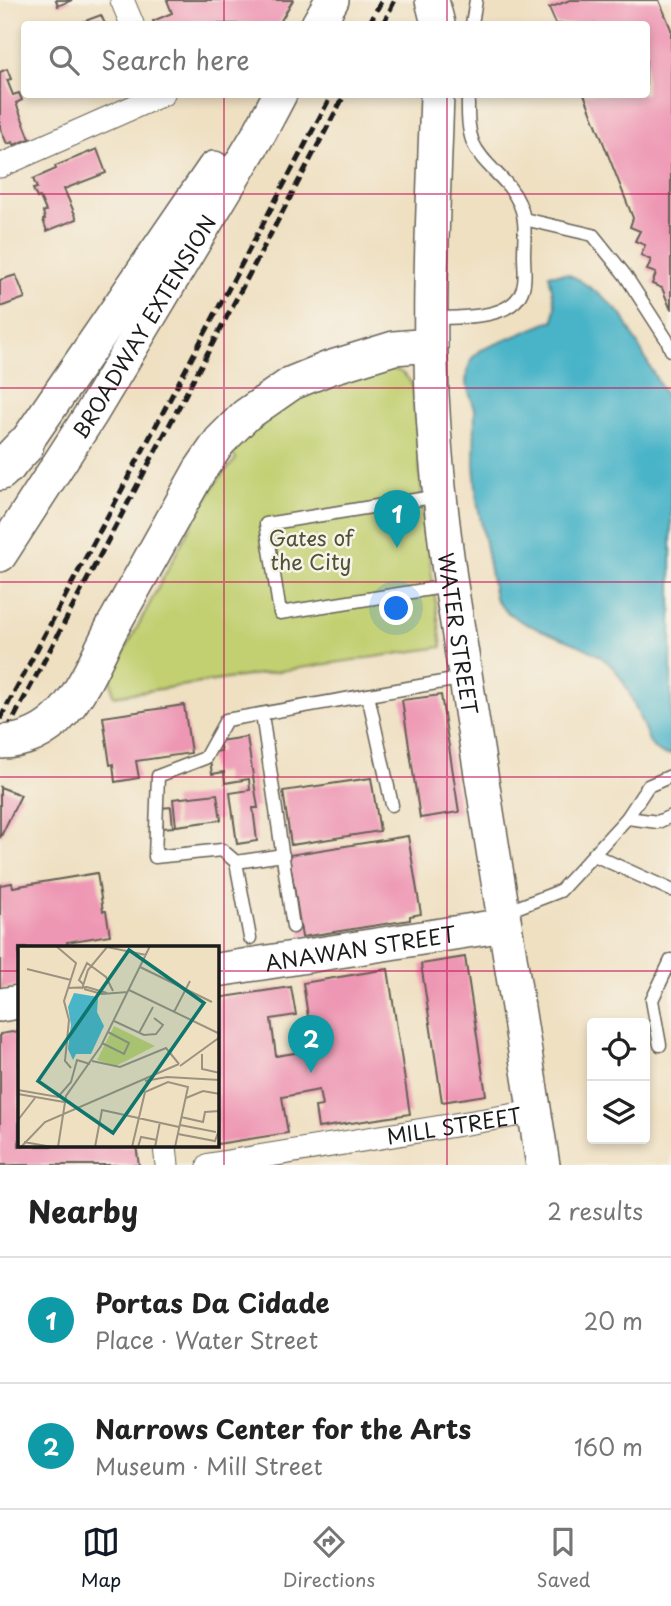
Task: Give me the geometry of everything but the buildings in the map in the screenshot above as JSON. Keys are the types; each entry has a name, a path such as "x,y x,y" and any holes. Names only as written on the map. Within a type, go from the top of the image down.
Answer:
{"street":[{"path":"122,0 131,21"},
{"path":"320,21 332,0"},
{"path":"432,0 437,21"},
{"path":"0,166 156,98"},
{"name":"BROADWAY EXTENSION","path":"0,481 12,458 265,98"},
{"name":"BROADWAY EXTENSION","path":"0,555 91,414 278,98"},
{"name":"WATER STREET","path":"437,98 431,332 433,418 440,496 451,585 543,1165"},
{"path":"0,742 30,738 61,718 75,698 200,470 220,441 246,415 284,388 330,368 394,348 431,332"},
{"name":"ANAWAN STREET","path":"219,970 504,919"},
{"path":"0,1005 18,1002"},
{"name":"MILL STREET","path":"209,1165 534,1112"}],"lane":[{"path":"472,21 476,0"},
{"path":"431,332 509,307 518,300 524,287 524,219 513,191 473,143 468,122 468,98"},
{"path":"524,219 593,234 625,275 671,350"},
{"path":"440,496 266,524 280,613 451,585"},
{"path":"250,938 236,862 222,850 155,856 158,776 205,758 226,720 466,678"},
{"path":"368,695 392,805"},
{"path":"262,714 293,927"},
{"path":"504,919 560,891 627,818 648,786 671,776"},
{"path":"627,818 658,821 671,816"},
{"path":"236,862 282,855"},
{"path":"594,855 671,890"},
{"path":"660,1045 652,1000 671,960"}],"green space":[{"name":"Gates of the City","path":"385,368 402,373 413,387 424,520 442,647 113,696 111,677 197,514 218,480 236,459 232,452 262,421 309,392"}],"water":[{"path":"549,274 567,274 578,279 622,315 671,406 671,755 661,753 652,746 624,682 613,667 593,652 516,618 495,598 477,500 474,465 475,409 466,384 467,371 472,358 481,350 554,320 555,304"}],"railway":[{"path":"371,21 382,0"},
{"path":"384,21 395,0"},
{"path":"0,719 330,98"},
{"path":"0,744 343,98"}],"place":[{"name":"Portas Da Cidade","path":"397,548"},
{"name":"Narrows Center for the Arts","path":"311,1073"}]}
